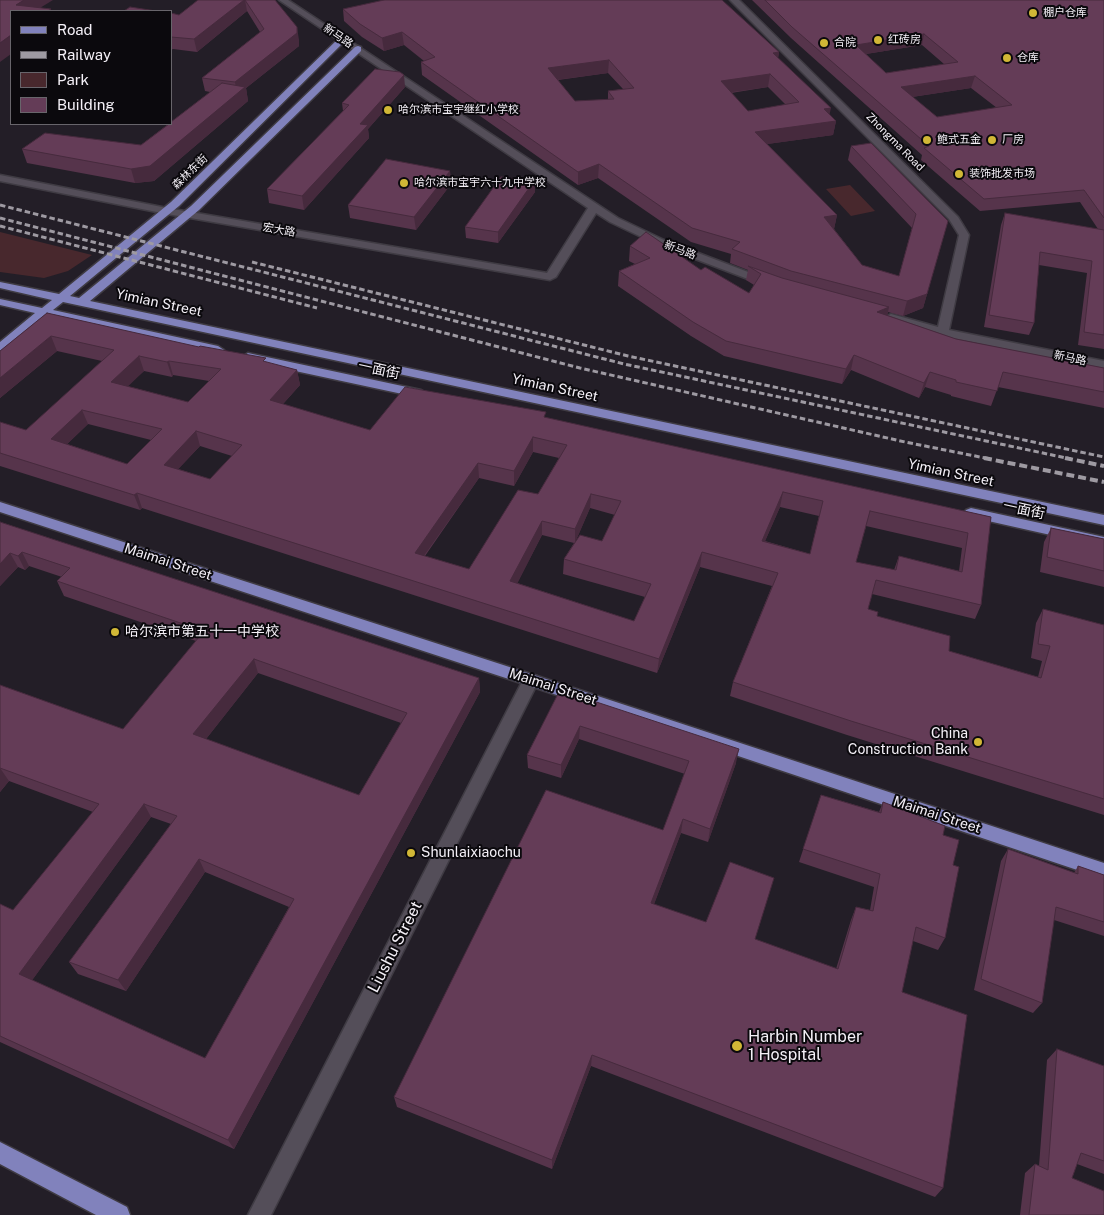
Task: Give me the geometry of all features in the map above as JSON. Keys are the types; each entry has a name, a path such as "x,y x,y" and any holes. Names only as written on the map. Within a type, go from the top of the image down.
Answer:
{"main road":[{"name":"森林东街","path":"0,348 171,208 344,39"},
{"path":"82,302 192,211 358,49"},
{"name":"Yimian Street","path":"0,285 1104,520"},
{"name":"一面街","path":"0,302 435,397"},
{"name":"Maimai Street","path":"0,507 531,680 1104,871"},
{"name":"一面街","path":"958,511 1104,542"},
{"path":"0,1153 119,1215"}],"street":[{"name":"新马路","path":"283,0 614,220 660,242 775,286"},
{"name":"Zhongma Road","path":"734,0 953,217 964,235 943,332"},
{"name":"宏大路","path":"0,170 171,208"},
{"name":"宏大路","path":"0,178 550,276 594,207"},
{"name":"新马路","path":"878,314 943,332 1104,365"},
{"name":"Liushu Street","path":"259,1215 531,680"}],"green space":[{"path":"850,185 875,211 851,216 826,189"},
{"path":"0,232 92,255 68,271 44,278 0,272"}],"building":[{"path":"0,0 24,0 16,5 51,9 10,10 10,36 0,43"},
{"path":"198,0 244,0 194,39 172,37 172,13 179,15"},
{"path":"245,0 275,0 297,27 297,33 235,82 202,78 264,29"},
{"path":"384,0 722,0 779,52 773,53 831,108 824,109 836,121 755,132 837,215 824,217 862,265 899,276 916,214 851,146 871,143 948,221 927,294 907,301 791,271 732,249 740,242 692,228 599,164 578,172 421,62 435,57 402,32 382,38 360,24 343,9","holes":["609,60 634,88 608,91 614,99 575,101 548,68","770,74 799,102 748,111 721,81"]},
{"path":"765,0 1104,0 1104,218 1084,190 984,199 924,148 929,146 792,27","holes":["924,34 958,62 886,73 856,45","975,76 1012,105 937,117 901,87"]},
{"path":"130,7 150,10 126,10"},
{"path":"375,69 400,72 404,75 360,124 368,125 302,196 267,189 349,105 342,103"},
{"path":"222,83 245,87 150,166 131,169 22,149 45,133 141,145 168,125 172,125 172,121"},
{"path":"386,159 450,171 414,217 348,205"},
{"path":"501,177 534,181 498,232 465,227"},
{"path":"1005,213 1104,230 1104,335 1084,332 1092,261 1040,252 1034,323 989,315"},
{"path":"646,232 701,270 705,267 749,293 761,274 748,266 782,278 889,307 877,312 956,339 1104,368 1104,392 1003,372 997,391 956,382 956,380 930,372 924,383 854,355 846,369 726,341 693,322 619,271 650,258 630,246"},
{"path":"47,313 199,347 266,358 263,361 297,370 270,400 370,430 405,387 546,412 544,417 991,517 981,605 876,580 868,609 878,612 877,616 950,636 949,651 1041,678 1050,646 1038,644 1043,609 1104,625 1104,799 851,721 733,682 778,573 702,552 659,659 137,493 134,495 0,453 0,422 26,430 114,350 51,336 0,378 0,351","holes":["139,356 167,362 221,369 188,402 111,382","82,410 162,429 127,464 51,439","196,431 242,445 210,479 164,465","533,437 567,445 538,494 518,490 469,569 415,553 478,463 514,471","783,492 823,501 810,554 762,541","591,494 621,501 602,541 580,535 564,559 651,584 634,621 510,581 542,521 575,529","870,511 968,533 962,572 899,556 896,570 856,562"]},
{"path":"0,522 479,678 228,1140 0,1036 0,904 13,910 99,804 0,768 0,685 123,729 204,631 57,581 70,568 22,552 18,556 10,553 0,564","holes":["254,659 407,713 359,795 193,734","144,804 177,816 69,962 118,980 199,859 294,899 205,1058 19,974"]},
{"path":"1051,528 1104,539 1104,571 1047,557"},
{"path":"560,690 739,749 710,829 683,819 651,903 706,922 730,862 774,878 755,939 838,969 856,907 873,911 880,874 803,849 821,795 881,813 883,802 945,826 943,835 959,840 953,865 959,867 945,938 916,927 902,992 967,1015 943,1188 592,1055 552,1160 394,1097 546,790 663,830 689,761 580,726 561,765 527,755"},
{"path":"1008,849 1078,874 1078,866 1104,875 1104,922 1056,907 1042,1003 981,979"},
{"path":"1057,1049 1104,1066 1104,1161 1081,1153 1072,1178 1104,1191 1104,1215 1029,1215 1035,1164 1048,1170"}],"railway":[{"path":"0,205 624,364 1071,459"},
{"path":"0,218 580,368 905,442 990,459"},
{"path":"0,226 317,308"},
{"path":"252,262 628,356 1104,457"},
{"path":"984,458 1104,482"},
{"path":"1065,458 1104,466"}],"place":[{"name":"棚户仓库","path":"1033,13"},
{"name":"红砖房","path":"878,40"},
{"name":"合院","path":"824,43"},
{"name":"仓库","path":"1007,58"},
{"name":"哈尔滨市宝宇继红小学校","path":"388,110"},
{"name":"鲍式五金","path":"927,140"},
{"name":"厂房","path":"992,140"},
{"name":"装饰批发市场","path":"959,174"},
{"name":"哈尔滨市宝宇六十九中学校","path":"404,183"},
{"name":"哈尔滨市第五十一中学校","path":"115,632"},
{"name":"China Construction Bank","path":"978,742"},
{"name":"Shunlaixiaochu","path":"411,853"},
{"name":"Harbin Number 1 Hospital","path":"737,1046"}]}
